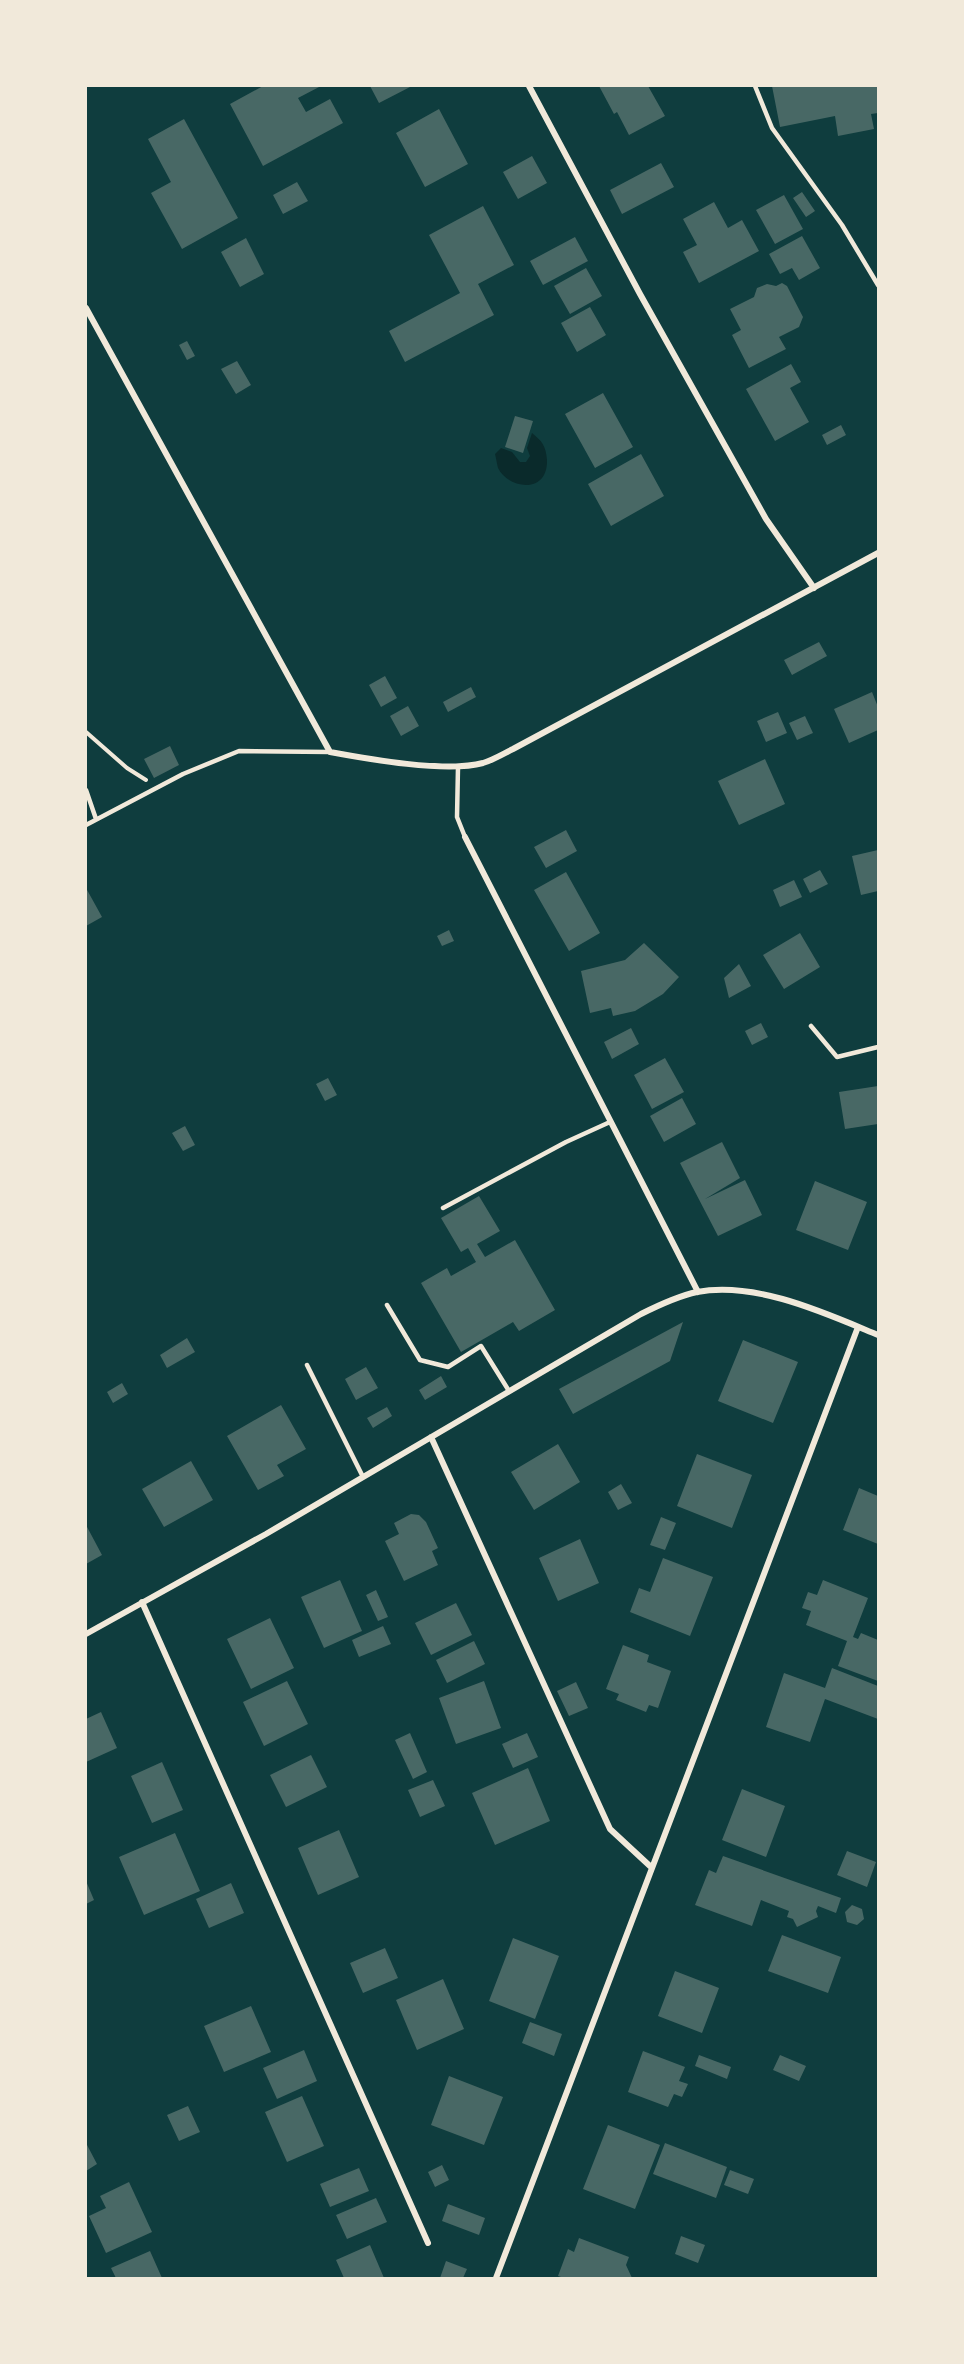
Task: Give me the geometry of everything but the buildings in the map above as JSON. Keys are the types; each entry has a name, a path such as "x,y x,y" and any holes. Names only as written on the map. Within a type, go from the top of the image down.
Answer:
{"street":[{"path":"529,86 640,294 760,509 814,588"},
{"path":"86,308 330,752 357,757 459,767 483,762 513,749 879,553"},
{"path":"465,837 698,1292"},
{"path":"86,1634 363,1477 641,1314 669,1301 698,1292 740,1291 771,1295 879,1335"},
{"path":"496,2278 858,1327"},
{"path":"431,1437 610,1829 651,1867"},
{"path":"142,1602 428,2243"}],"lane":[{"path":"755,86 772,128 842,225 879,285"},
{"path":"86,825 183,774 239,751 330,752"},
{"path":"459,767 457,817 465,837"},
{"path":"86,790 96,819"},
{"path":"811,1026 837,1057 879,1047"},
{"path":"443,1208 567,1142 610,1122"},
{"path":"387,1305 420,1360 448,1367 481,1346 509,1391"},
{"path":"307,1365 363,1477"}],"path":[{"path":"86,732 127,768 157,787"}],"water":[{"path":"532,433 541,441 546,451 546,471 535,483 518,484 503,475 498,468 495,454 501,448 512,452 520,462 526,462 530,456 527,448"}]}
